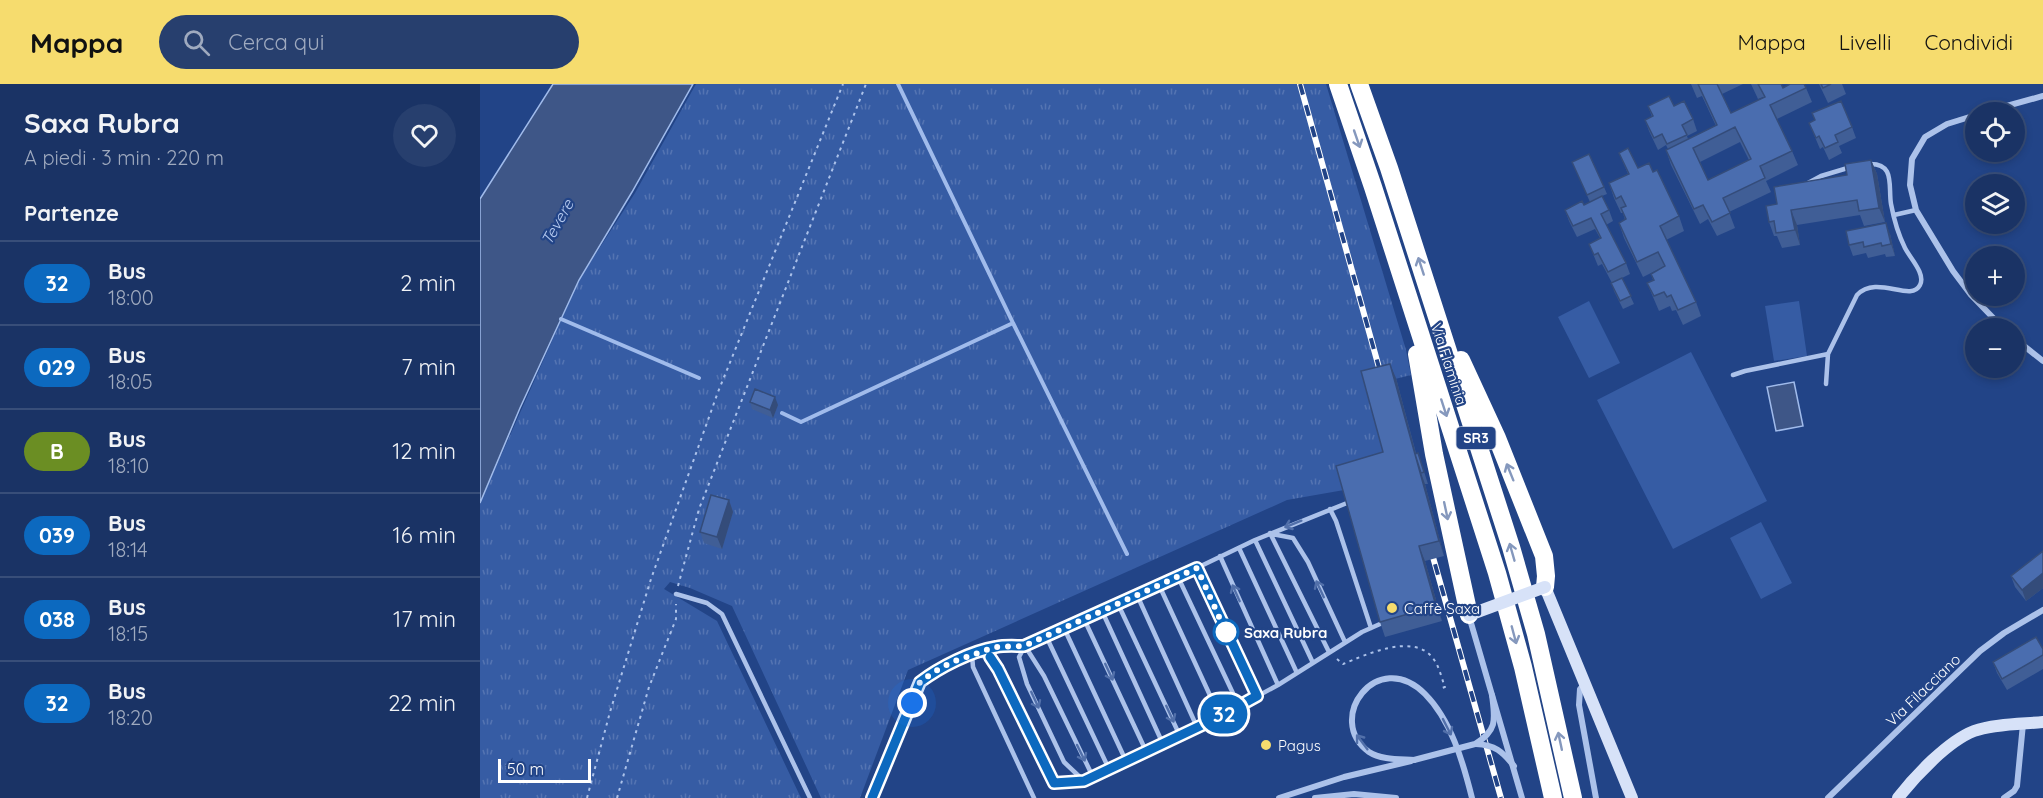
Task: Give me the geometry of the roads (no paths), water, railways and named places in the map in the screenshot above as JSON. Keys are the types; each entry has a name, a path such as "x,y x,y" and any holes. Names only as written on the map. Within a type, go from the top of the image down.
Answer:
{"highway":[{"name":"Via Flaminia","path":"1338,84 1497,573 1523,667 1553,798"},
{"name":"Via Flaminia","path":"1359,84 1524,591 1573,798"},
{"path":"1406,293 1434,454 1469,615"},
{"path":"1432,303 1497,438 1539,542 1546,565 1545,587"}],"street":[{"path":"2021,102 2043,96"},
{"path":"1965,118 1947,124 1925,137 1912,159 1910,185 1916,210 1971,295 1993,318"},
{"path":"2025,347 2043,361"},
{"path":"1522,798 1469,615 1545,587 1632,798"},
{"name":"Via Filacciano","path":"1828,798 1980,651 2004,633 2043,610"},
{"path":"1414,760 1378,756 1371,753 1359,741 1354,730 1354,709 1361,692 1374,681 1389,677 1405,680 1419,689 1431,702 1451,733 1472,798"},
{"path":"1584,684 1580,689 1579,705 1596,798"},
{"path":"1475,744 1492,728 1494,718 1492,695"},
{"path":"1898,798 1937,757 1960,738 1983,729 2043,722"},
{"path":"2004,798 2017,786 2023,724"},
{"path":"1279,798 1344,777 1475,744 1499,749 1514,766"},
{"path":"1315,798 1364,794 1396,798"}],"lane":[{"path":"1804,185 1816,178 1859,165 1876,164 1884,168 1890,179 1890,201 1897,232 1920,276 1920,285 1909,292 1878,286 1861,290 1855,297 1828,354 1826,384"},
{"path":"1893,215 1916,210"},
{"path":"1733,375 1828,354"},
{"path":"872,798 920,682 934,672 995,647 1024,646 1254,540 1347,503"},
{"path":"1330,509 1371,628"},
{"path":"1270,533 1293,538 1308,562 1345,642"},
{"path":"1270,533 1329,652"},
{"path":"1254,540 1313,663"},
{"path":"1239,548 1297,673"},
{"path":"1220,556 1278,685"},
{"path":"1197,568 1257,696"},
{"path":"1178,577 1239,706"},
{"path":"1159,585 1220,717"},
{"path":"676,594 707,603 722,614 810,798"},
{"path":"1137,595 1197,727"},
{"path":"1118,604 1180,736"},
{"path":"1102,611 1163,744"},
{"path":"1084,619 1146,751"},
{"path":"972,655 990,657 998,669 1054,783 1084,781 1220,717 1278,685 1345,642 1380,624"},
{"path":"1064,628 1126,761"},
{"path":"1046,636 1109,769"},
{"path":"1024,646 1044,676 1093,777"},
{"path":"1024,646 1019,657 1027,684 1064,762 1084,781"},
{"path":"972,655 973,667 1034,798"}],"water":[{"name":"Tevere","path":"553,84 693,84 579,280 520,408 480,503 480,199"},
{"path":"1794,382 1803,426 1776,431 1767,387"}],"waterway":[{"path":"898,84 1013,323"},
{"path":"561,319 699,378"},
{"path":"782,413 801,422 1013,323 1127,554"}],"railway":[{"path":"1300,84 1383,382"},
{"path":"1429,543 1501,798"}],"place":[{"name":"Caffè Saxa","path":"1392,608"},
{"name":"Saxa Rubra","path":"1226,632"},
{"name":"Pagus","path":"1266,745"}]}
